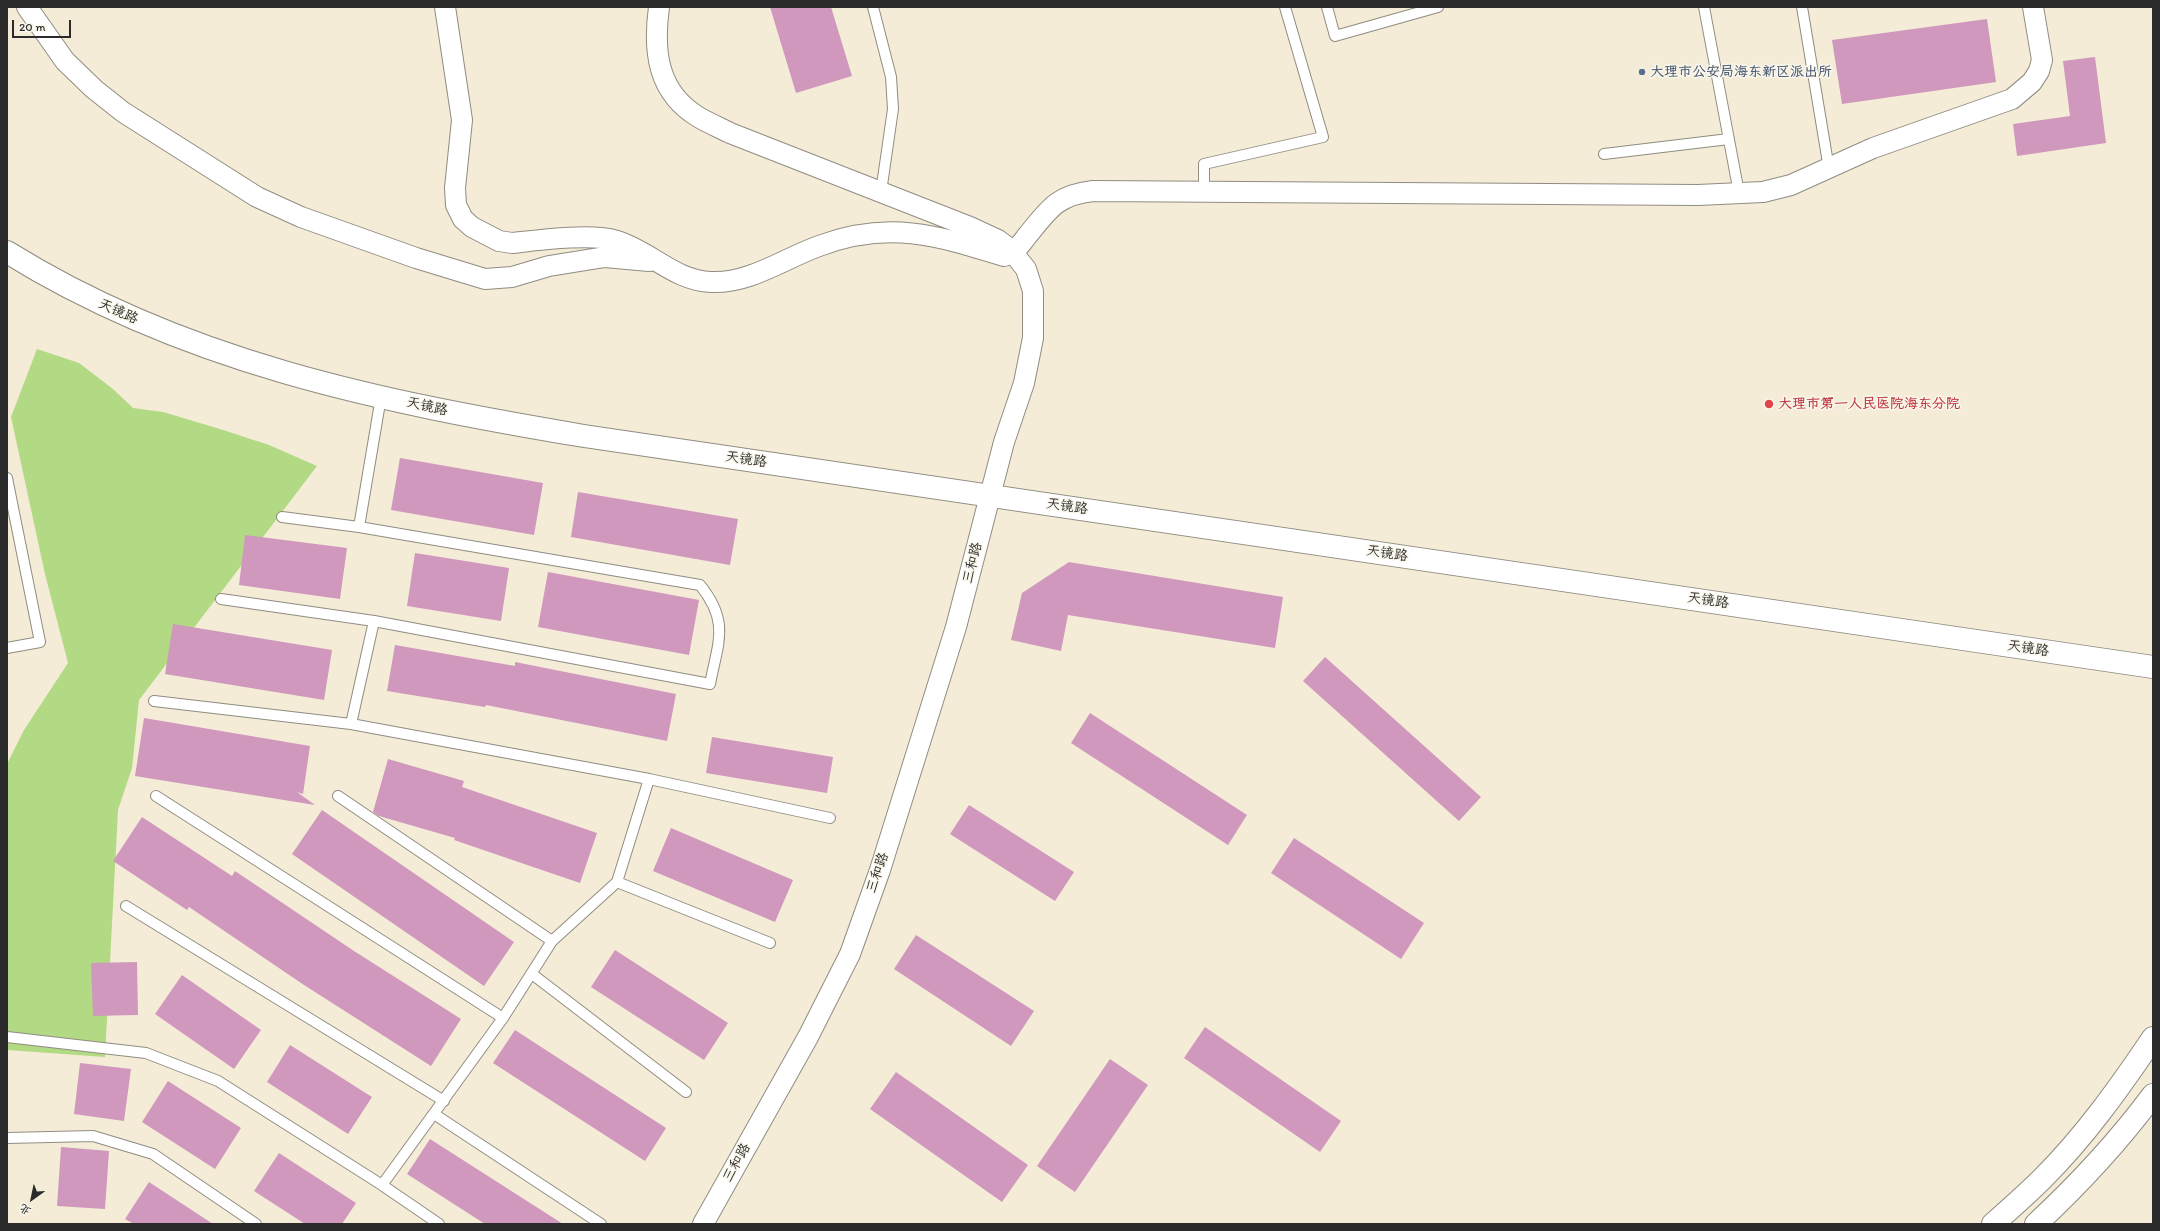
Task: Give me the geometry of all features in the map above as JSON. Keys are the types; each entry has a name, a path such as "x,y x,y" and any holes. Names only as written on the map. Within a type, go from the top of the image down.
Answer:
{"street":[{"path":"27,7 65,61 94,90 123,112 257,197 301,216 416,258 485,279 512,277 548,266 605,257 657,262"},
{"path":"445,7 462,120 455,188 456,205 463,219 472,227 499,241 512,243 593,238 617,241 674,272 697,280 727,282 749,276 819,246 870,233 892,231 915,233 1004,256 1013,253 1054,205 1075,193 1093,191 1698,195 1763,192 1791,185 1873,148 2003,104 2023,92 2039,71 2042,60 2033,7"},
{"name":"三和路","path":"659,7 656,30 656,56 665,81 677,100 698,117 730,133 970,227 998,240 1013,253 1026,269 1033,292 1033,338 1024,383 990,495 956,627 880,870 850,954 808,1037 703,1224"},
{"name":"天镜路","path":"7,252 86,297 186,341 262,367 381,398 502,422 584,436 2153,667"},
{"path":"1993,1224 2044,1178 2073,1146 2108,1104 2153,1038"},
{"path":"2036,1224 2074,1189 2107,1152 2153,1095"}],"lane":[{"path":"873,7 891,77 893,109 881,192"},
{"path":"1204,192 1204,164 1323,137 1285,7"},
{"path":"1327,7 1335,36 1438,7"},
{"path":"1704,7 1739,193"},
{"path":"1802,7 1829,169"},
{"path":"1604,154 1729,139"},
{"path":"359,527 381,398"},
{"path":"7,478 40,642 7,648"},
{"path":"221,599 374,621 710,684 721,628 712,599 700,585 359,527 282,517"},
{"path":"351,724 374,621"},
{"path":"154,701 351,724 649,779 830,818"},
{"path":"382,1186 503,1018 552,941 617,882 649,779"},
{"path":"156,796 503,1018"},
{"path":"338,796 552,941"},
{"path":"617,882 770,943"},
{"path":"126,906 444,1101"},
{"path":"532,974 686,1092"},
{"path":"7,1037 146,1053 218,1081 439,1224"},
{"path":"434,1114 601,1224"},
{"path":"7,1138 93,1136 154,1154 256,1224"}],"green space":[{"path":"37,349 79,363 113,389 133,408 163,412 220,429 269,445 317,466 139,700 132,768 118,810 105,1057 7,1050 7,764 24,730 68,663 45,574 11,417"}],"building":[{"path":"770,7 831,7 852,76 796,93"},
{"path":"1987,19 1996,82 1842,104 1832,40"},
{"path":"2095,57 2106,143 2017,156 2013,124 2070,116 2063,61"},
{"path":"400,458 543,483 534,535 391,510"},
{"path":"578,492 738,519 730,565 571,537"},
{"path":"245,535 347,548 340,599 239,585"},
{"path":"415,553 509,568 501,621 407,606"},
{"path":"1069,562 1283,597 1275,648 1068,615 1061,651 1011,640 1022,593"},
{"path":"548,572 699,600 689,655 538,627"},
{"path":"173,624 332,650 324,700 165,674"},
{"path":"395,645 515,666 515,662 676,694 667,741 486,705 485,707 387,691"},
{"path":"1325,657 1481,797 1459,821 1303,681"},
{"path":"1090,713 1247,815 1228,845 1071,743"},
{"path":"144,718 310,746 303,794 297,792 315,805 135,776"},
{"path":"712,737 833,757 827,793 706,773"},
{"path":"388,759 464,781 462,787 597,833 580,883 454,840 455,838 379,816 373,812"},
{"path":"969,805 1074,872 1055,901 950,834"},
{"path":"322,810 514,942 484,986 292,854"},
{"path":"142,817 232,876 235,871 354,951 461,1019 431,1066 304,985 189,907 187,910 113,861"},
{"path":"671,828 793,880 775,922 653,871"},
{"path":"1294,838 1424,923 1401,959 1271,873"},
{"path":"916,935 1034,1011 1011,1046 894,969"},
{"path":"615,950 728,1023 704,1060 591,987"},
{"path":"137,962 138,1015 93,1016 91,963"},
{"path":"182,975 261,1030 234,1069 155,1014"},
{"path":"1205,1027 1341,1121 1320,1152 1184,1058"},
{"path":"515,1030 666,1128 645,1161 493,1063"},
{"path":"290,1045 372,1097 348,1134 267,1082"},
{"path":"1110,1059 1148,1085 1075,1192 1037,1166"},
{"path":"80,1063 131,1069 124,1121 74,1114"},
{"path":"896,1072 1028,1165 1002,1202 870,1109"},
{"path":"168,1081 241,1128 215,1169 142,1122"},
{"path":"430,1139 563,1224 485,1224 407,1174"},
{"path":"61,1147 109,1151 105,1209 57,1206"},
{"path":"279,1153 356,1203 342,1224 305,1224 254,1191"},
{"path":"149,1182 213,1224 134,1224 125,1219"}],"place":[{"name":"大理市公安局海东新区派出所","path":"1642,72"},
{"name":"大理市第一人民医院海东分院","path":"1769,404"}]}
